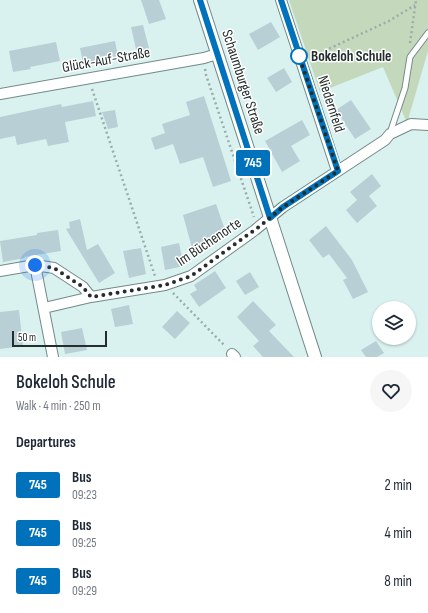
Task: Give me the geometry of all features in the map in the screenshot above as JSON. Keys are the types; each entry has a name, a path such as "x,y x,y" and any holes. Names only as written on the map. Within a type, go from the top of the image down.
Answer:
{"street":[{"name":"Schaumburger Straße","path":"200,0 315,357"},
{"name":"Niedernfeld","path":"281,0 338,171"},
{"name":"Glück-Auf-Straße","path":"0,94 204,58 217,54"},
{"name":"Im Büchenorte","path":"44,308 91,297 161,285 191,276 260,226 283,207 385,140 390,134 411,124 428,125"},
{"path":"35,265 53,357"},
{"path":"0,272 35,265 54,268 83,287 91,297"}],"lane":[{"path":"390,134 405,88 410,57 428,33"}],"path":[{"path":"410,57 410,36 416,0"},
{"path":"301,61 389,21 415,5"},
{"path":"204,58 206,76 252,213 260,226"},
{"path":"89,79 161,285 234,355"}],"green space":[{"path":"289,0 428,0 428,51 407,123 383,67 320,92"}],"building":[{"path":"141,0 159,0 166,19 149,24"},
{"path":"271,22 280,37 258,50 249,34"},
{"path":"143,25 151,56 138,58 131,27"},
{"path":"115,41 118,56 83,63 80,48"},
{"path":"56,42 60,61 13,72 9,51"},
{"path":"284,68 292,82 276,92 267,78"},
{"path":"204,96 231,181 213,187 203,157 180,164 173,144 155,150 151,138 165,133 162,124 190,115 186,102"},
{"path":"351,100 371,129 355,139 336,110"},
{"path":"93,101 96,116 65,122 69,142 48,146 46,139 17,145 15,136 0,139 0,117 61,104 62,107"},
{"path":"115,110 118,127 108,129 102,112"},
{"path":"302,120 310,135 291,146 300,161 282,172 265,141"},
{"path":"372,174 381,186 369,196 377,206 357,223 346,210 357,200 350,192"},
{"path":"216,204 227,236 192,248 183,215"},
{"path":"80,219 87,250 98,244 115,273 99,283 66,229 70,228 69,222"},
{"path":"326,226 352,260 368,292 353,299 343,280 347,278 329,254 323,258 309,240"},
{"path":"58,230 61,251 3,262 0,241"},
{"path":"179,243 184,266 165,270 161,247"},
{"path":"141,248 146,274 129,278 123,251"},
{"path":"215,271 226,288 199,307 190,294 197,290 194,285"},
{"path":"250,272 259,287 245,295 236,281"},
{"path":"253,301 276,325 269,331 294,357 263,357 253,346 259,341 237,317"},
{"path":"129,305 133,324 115,327 111,309"},
{"path":"19,310 23,346 0,349 0,312"},
{"path":"177,311 190,323 175,339 162,327"},
{"path":"82,328 87,350 65,354 61,332"},
{"path":"372,343 372,345 379,345 384,353 377,357 366,357 361,350"}],"bus line":[{"name":"745","path":"200,0 270,218 283,207 338,171 281,0"}],"place":[{"name":"Bokeloh Schule","path":"299,56"}],"route":[{"path":"35,265 54,268 83,287 91,297 165,285 191,276 260,226 283,207 338,171 299,56"}]}
